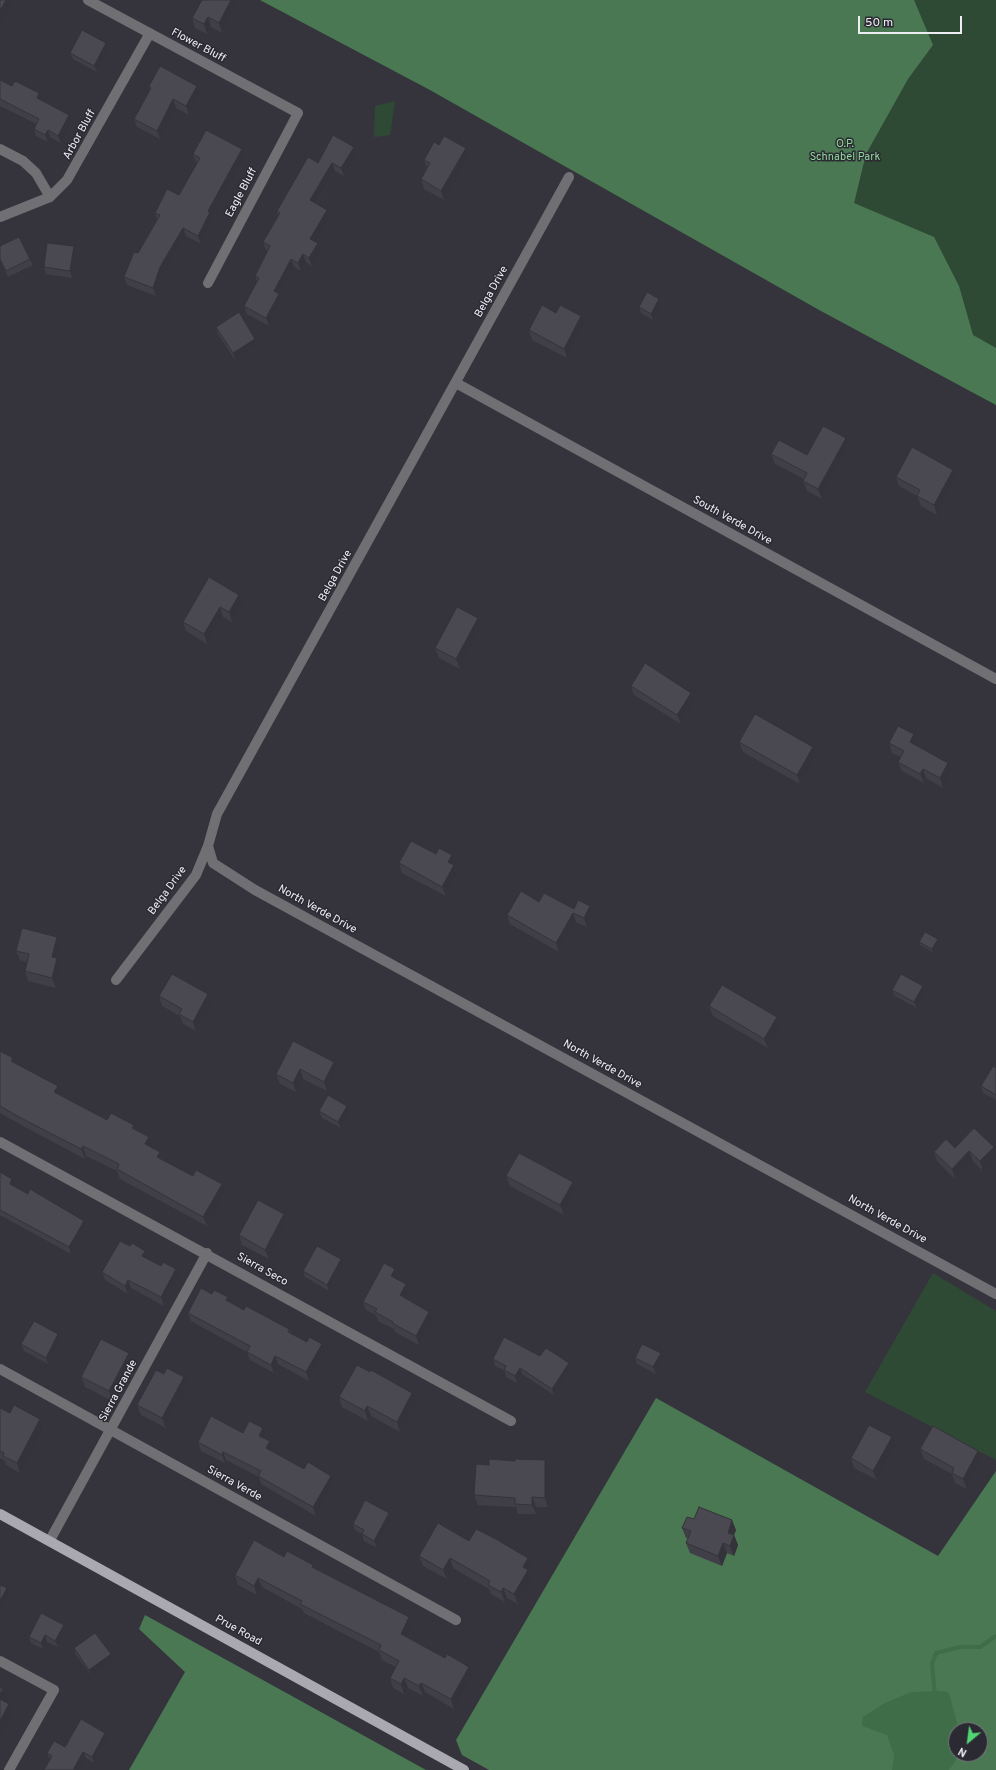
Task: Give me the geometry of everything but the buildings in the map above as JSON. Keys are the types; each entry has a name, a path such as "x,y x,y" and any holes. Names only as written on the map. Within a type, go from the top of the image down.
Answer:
{"main road":[{"name":"Prue Road","path":"0,1514 50,1540 464,1770"}],"street":[{"name":"Flower Bluff","path":"88,0 298,114"},
{"name":"Arbor Bluff","path":"0,217 50,197 67,180 150,33"},
{"name":"Eagle Bluff","path":"208,283 298,114"},
{"path":"0,149 23,161 36,173 50,197"},
{"name":"Belga Drive","path":"116,980 196,875 208,846 217,814 570,177"},
{"name":"South Verde Drive","path":"456,382 996,679"},
{"name":"North Verde Drive","path":"208,846 213,863 255,890 996,1294"},
{"name":"Sierra Seco","path":"0,1142 207,1253 510,1421"},
{"name":"Sierra Grande","path":"50,1540 207,1253"},
{"name":"Sierra Verde","path":"0,1369 456,1620"},
{"path":"0,1661 54,1690 10,1770"}],"green space":[{"name":"O.P. Schnabel Park","path":"260,0 996,0 996,405 821,311 430,90"},
{"name":"O.P. Schnabel Park","path":"260,0 914,0 933,45 908,79 866,154 854,203 934,237 959,286 973,335 996,348 996,405 821,311 430,90"},
{"path":"395,101 390,135 374,137 375,106"},
{"path":"933,1273 996,1311 996,1460 865,1392"},
{"path":"656,1398 938,1556 996,1471 996,1770 489,1770 462,1755 456,1740"},
{"path":"145,1615 426,1770 129,1770 185,1672 139,1629"}],"shaded area":[{"path":"943,1691 949,1693 957,1722 948,1722 948,1762 955,1762 949,1770 892,1770 894,1755 887,1735 862,1726 863,1717 883,1704 911,1692"}],"waterway":[{"path":"935,1696 932,1664 936,1653 960,1647 980,1647 996,1636"}]}
